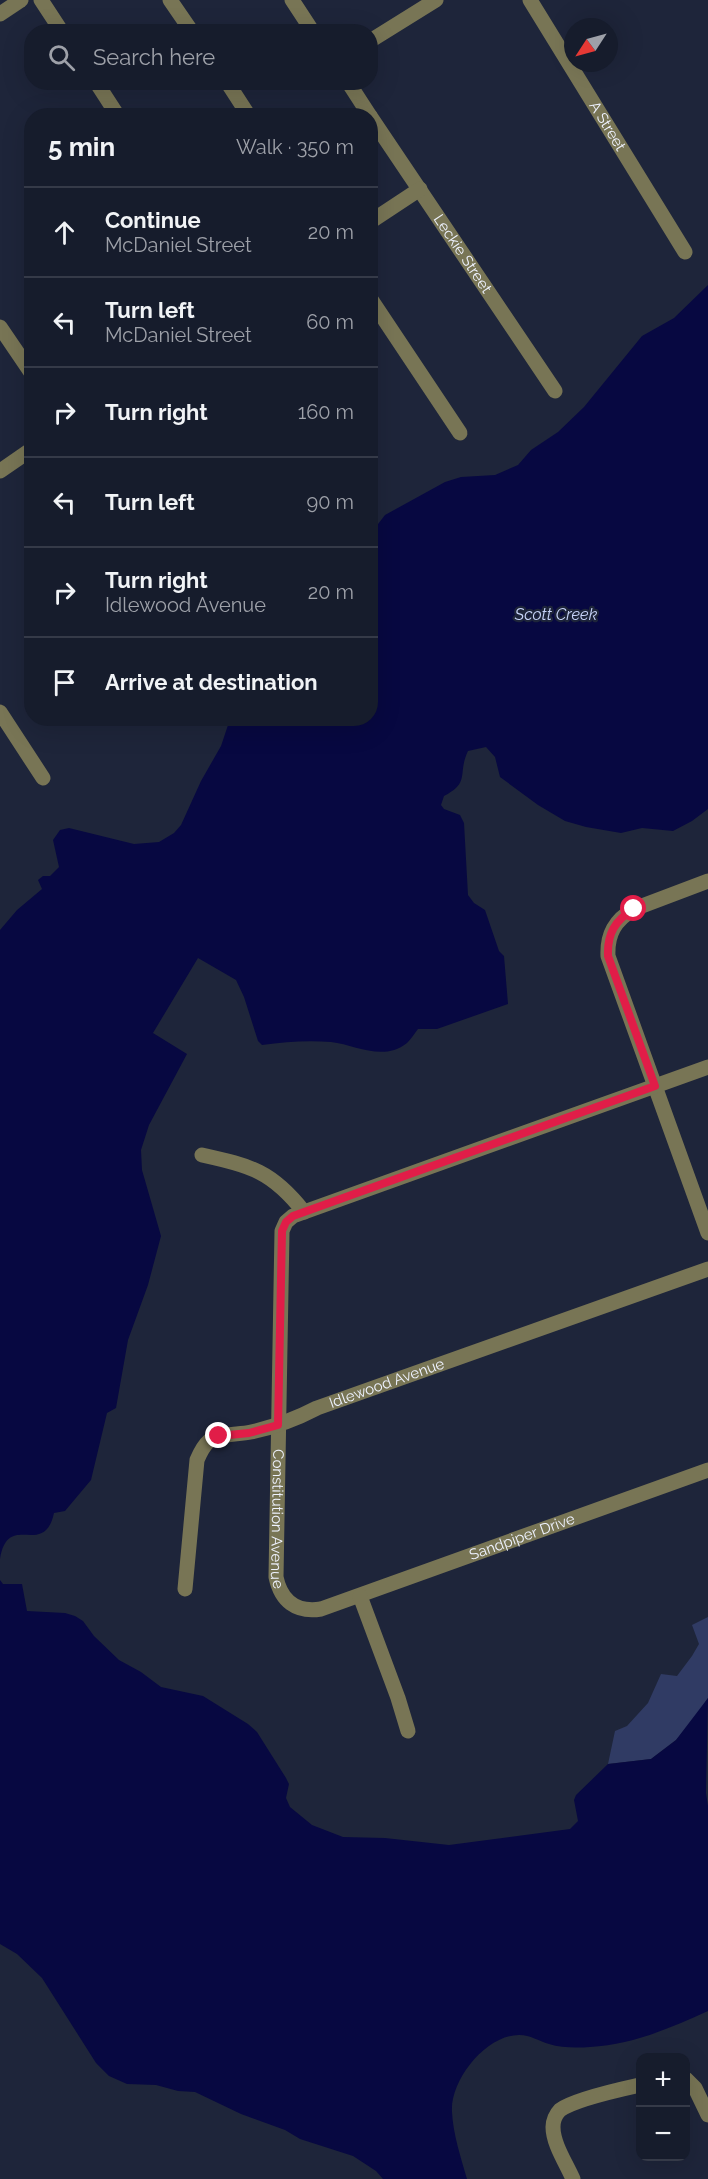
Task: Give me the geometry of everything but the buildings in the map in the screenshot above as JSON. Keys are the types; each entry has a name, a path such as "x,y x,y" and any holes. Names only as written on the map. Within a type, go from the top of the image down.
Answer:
{"street":[{"path":"0,14 21,0"},
{"path":"40,0 56,24"},
{"path":"170,0 186,24"},
{"path":"292,0 308,24"},
{"path":"378,36 436,0"},
{"name":"A Street","path":"530,0 685,252"},
{"path":"101,90 113,108"},
{"path":"232,90 244,108"},
{"name":"Leckie Street","path":"353,90 365,108"},
{"name":"Leckie Street","path":"378,128 555,391"},
{"path":"378,217 420,189"},
{"path":"378,310 460,433"},
{"path":"0,327 24,362"},
{"path":"0,471 24,454"},
{"path":"0,711 44,778"},
{"path":"708,881 623,915 611,931 608,943 608,956 708,1233"},
{"name":"Constitution Avenue","path":"335,1604 310,1611 299,1609 284,1598 278,1588 276,1577 282,1231 286,1222 293,1216 708,1067"},
{"path":"202,1155 243,1164 263,1173 290,1195 304,1212"},
{"name":"Idlewood Avenue","path":"185,1589 196,1460 209,1441 219,1436 249,1433 278,1425 317,1408 708,1269"},
{"name":"Sandpiper Drive","path":"335,1604 708,1470"},
{"path":"360,1596 408,1731"},
{"path":"690,2083 695,2088 708,2115"},
{"path":"573,2179 555,2138 553,2126 555,2117 561,2110 580,2102 636,2086"}],"shaded area":[{"path":"708,1617 708,1698 699,1712 676,1740 651,1759 608,1764 615,1731 627,1726 648,1703 661,1674 677,1676 699,1644 692,1625"}],"water":[{"name":"Scott Creek","path":"708,285 708,809 673,831 642,828 621,833 586,827 565,821 538,805 500,777 495,757 486,747 468,751 461,782 444,796 441,805 444,809 460,815 464,823 468,895 474,903 485,910 499,951 504,956 508,1004 437,1029 418,1029 407,1043 398,1049 369,1051 322,1041 262,1045 258,1041 236,980 198,958 153,1033 187,1054 149,1125 141,1150 142,1170 161,1236 148,1285 128,1340 116,1408 107,1413 91,1480 65,1511 54,1513 49,1526 42,1533 10,1538 4,1545 0,1559 0,930 17,910 42,889 38,880 43,876 50,876 59,867 53,840 60,830 69,828 134,844 159,842 174,833 181,825 201,781 221,746 228,726 378,726 378,524 385,515 445,482 461,477 495,475 518,465 531,450 558,432 584,407 642,336 674,318"},
{"path":"0,1580 3,1584 22,1584 27,1611 65,1613 75,1616 83,1621 94,1636 119,1660 141,1672 161,1687 203,1696 248,1724 257,1732 286,1778 289,1784 286,1798 290,1807 312,1825 343,1837 385,1838 449,1845 570,1829 578,1821 574,1800 576,1795 608,1764 651,1759 676,1740 708,1698 706,1793 708,1806 708,2011 650,2035 606,2046 564,2047 519,2035 494,2043 472,2062 457,2086 453,2100 454,2129 467,2179 383,2179 376,2171 353,2156 300,2139 285,2130 241,2114 195,2092 178,2091 156,2085 127,2084 109,2076 96,2063 42,1978 17,1954 0,1944"}],"route":[{"path":"219,1436 249,1433 278,1425 282,1231 286,1222 293,1216 655,1086 608,956 611,931 623,915 634,909"}]}
